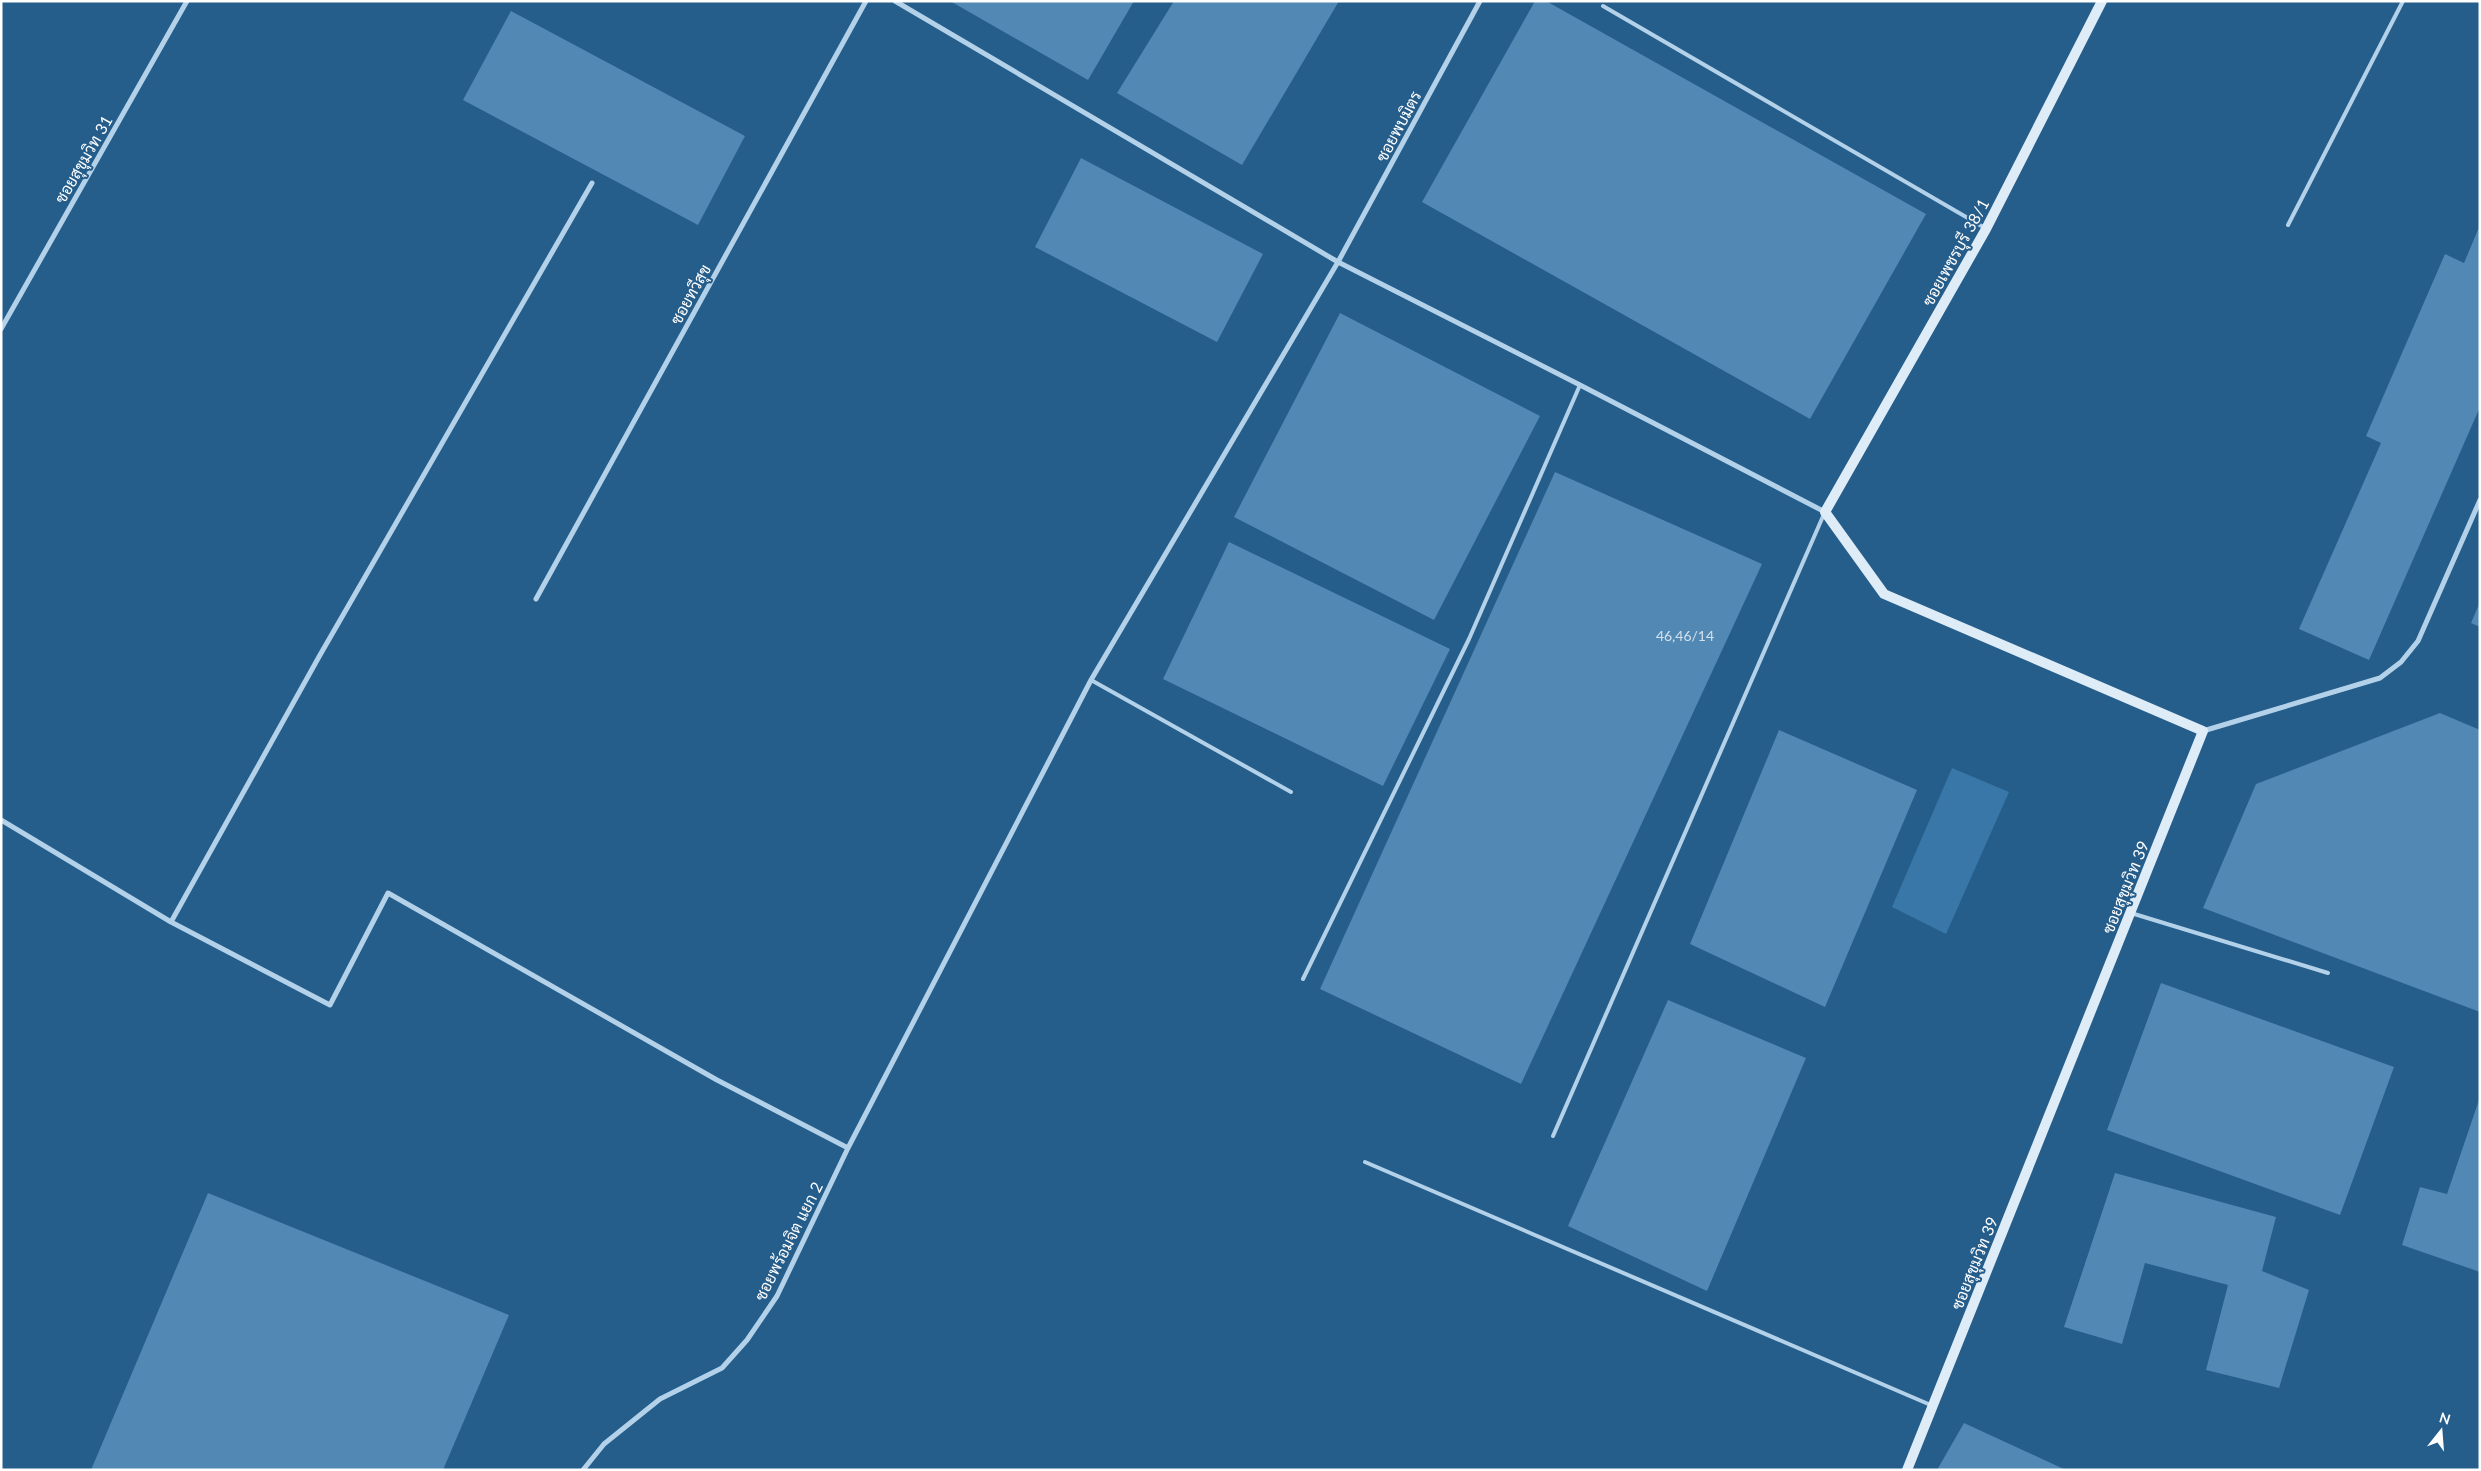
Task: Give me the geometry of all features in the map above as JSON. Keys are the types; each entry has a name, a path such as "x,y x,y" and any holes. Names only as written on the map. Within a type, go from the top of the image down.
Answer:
{"street":[{"name":"ซอยสุขุมวิท 31","path":"1,329 187,1"},
{"name":"ซอยทวีสุข","path":"536,598 866,1"},
{"path":"895,1 1338,262 1580,384 1825,512 1884,594 2203,731 2380,678 2401,662 2418,641 2480,500"},
{"name":"ซอยพบมิตร","path":"1091,680 1338,262 1480,1"},
{"name":"ซอยเพชรบุรี 38/1","path":"1825,512 1986,229 2102,1"},
{"path":"171,922 320,655 592,183"},
{"name":"ซอยพร้อมจิต แยก 2","path":"583,1470 611,1438 660,1400 722,1368 747,1340 777,1296 848,1148 1091,680"},
{"name":"ซอยสุขุมวิท 39","path":"1907,1470 2203,731"},
{"path":"1,820 171,922 330,1005 388,893 717,1080 848,1148"}],"lane":[{"path":"2288,225 2403,1"},
{"path":"1603,6 1986,229"},
{"path":"1303,979 1469,639 1580,384"},
{"path":"1553,1136 1825,512"},
{"path":"1091,680 1291,792"},
{"path":"2131,913 2328,973"},
{"path":"1365,1162 1933,1406"}],"shaded area":[{"path":"1952,768 2009,792 1946,934 1892,907"}],"building":[{"path":"950,1 1134,1 1088,80"},
{"path":"1174,1 1339,1 1242,165 1117,93"},
{"path":"1535,1 1546,1 1926,214 1810,419 1422,202"},
{"path":"511,11 745,136 698,225 463,100"},
{"path":"1081,158 1263,254 1217,342 1035,247"},
{"path":"2480,225 2480,407 2369,660 2299,629 2381,443 2366,436 2445,254 2464,263"},
{"path":"1340,313 1540,416 1434,620 1234,517"},
{"path":"1555,472 1762,564 1521,1084 1320,989"},
{"path":"1229,542 1450,649 1383,786 1163,679"},
{"path":"2480,602 2480,627 2471,623"},
{"path":"2440,713 2480,730 2480,1012 2203,908 2256,784"},
{"path":"1779,730 1917,790 1825,1007 1690,944"},
{"path":"2161,983 2394,1067 2340,1215 2107,1130"},
{"path":"1668,1000 1806,1058 1707,1291 1568,1226"},
{"path":"2479,1100 2480,1272 2402,1245 2420,1187 2447,1194"},
{"path":"2115,1173 2276,1217 2262,1271 2309,1290 2279,1388 2206,1370 2228,1285 2145,1263 2122,1344 2064,1327"},
{"path":"208,1193 509,1315 443,1470 91,1470"},
{"path":"1964,1423 2066,1470 1937,1470"}]}
